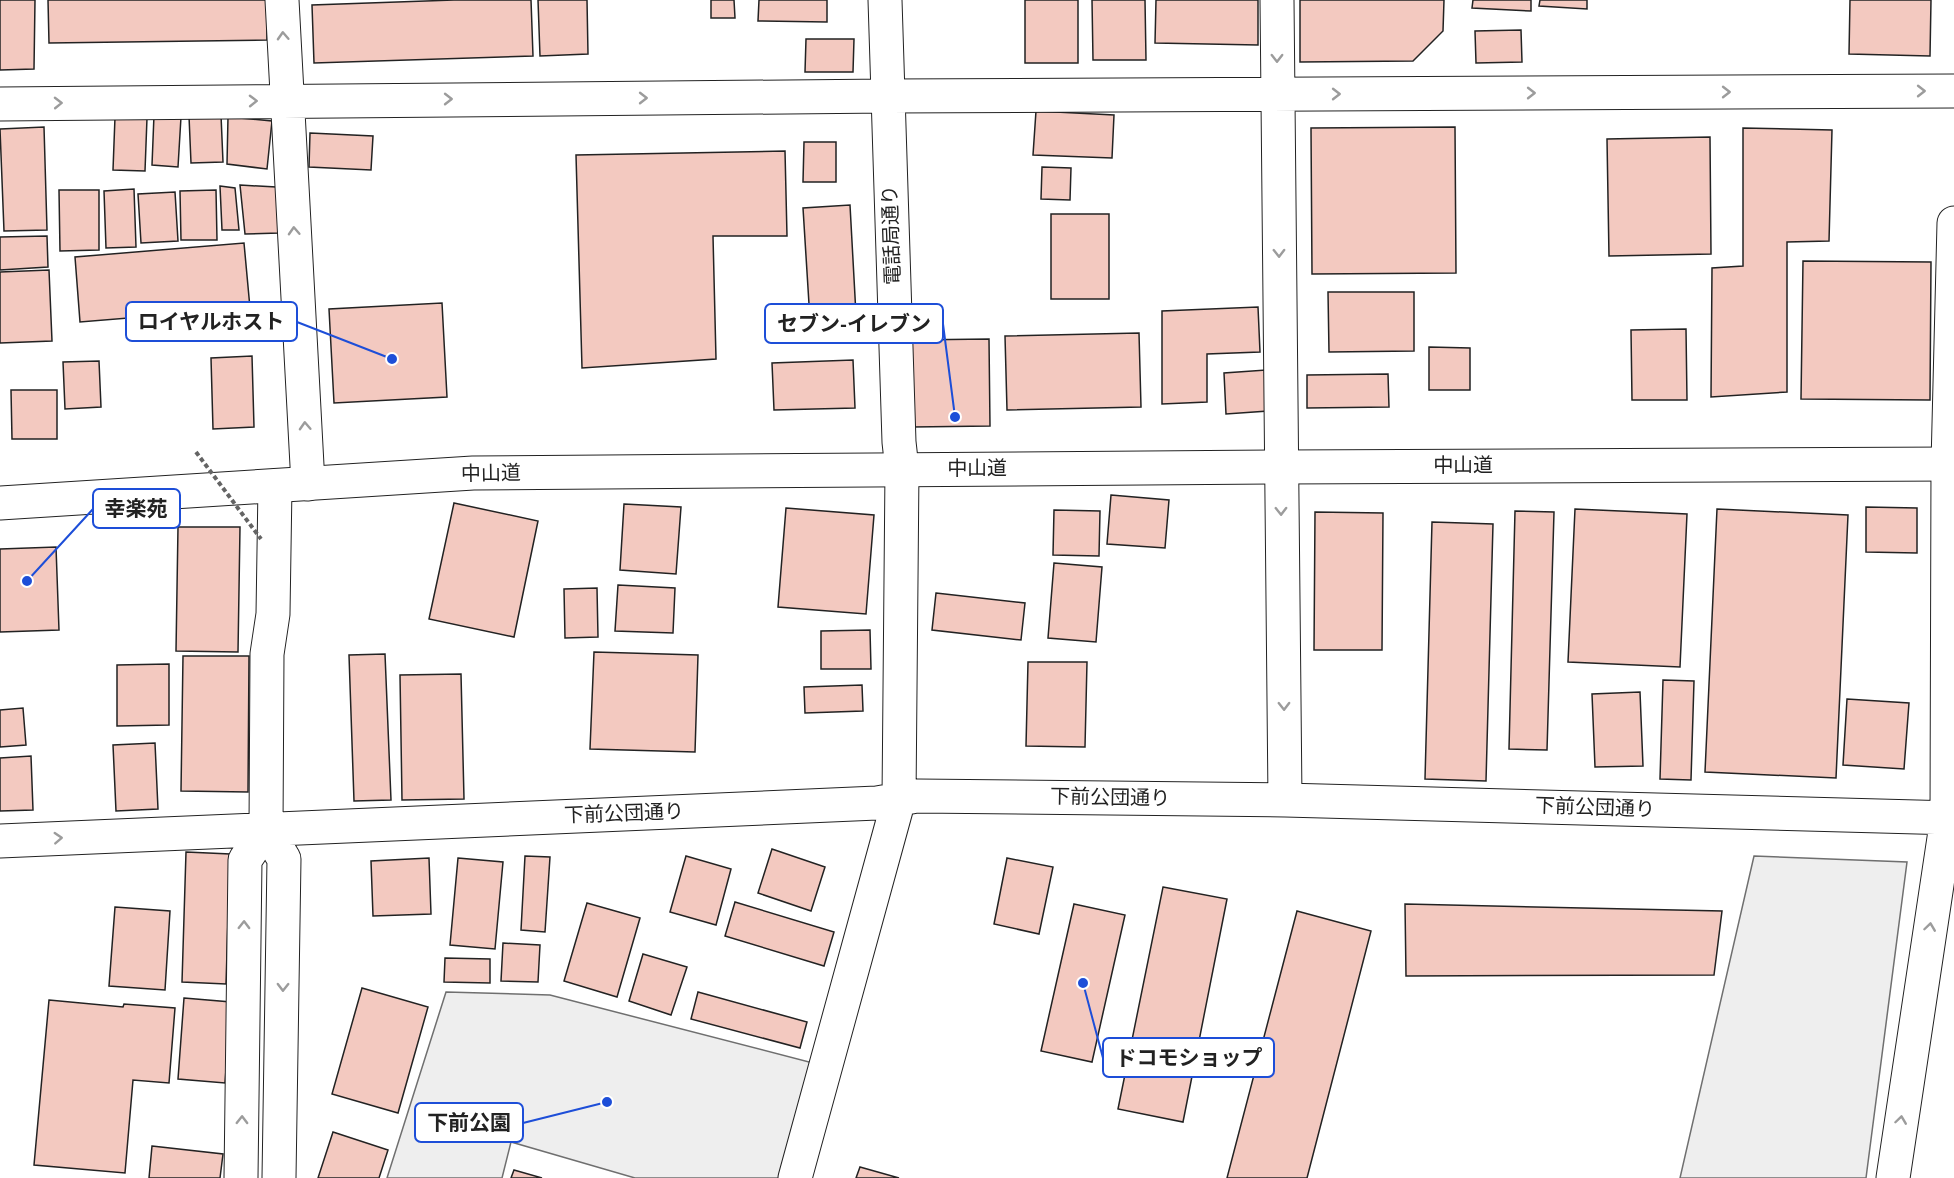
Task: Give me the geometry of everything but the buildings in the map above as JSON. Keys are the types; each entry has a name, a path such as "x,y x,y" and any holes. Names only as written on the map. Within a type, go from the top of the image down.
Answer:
{"main road":[{"path":"282,0 308,484"},
{"name":"電話局通り","path":"795,1178 899,799 902,469 899,442 885,0"},
{"path":"1277,0 1285,800"},
{"path":"0,104 286,100 1954,91"},
{"path":"1893,1178 1950,818 1954,223"},
{"name":"中山道","path":"0,503 473,473 1951,464"},
{"path":"275,486 273,614 267,654 266,829 284,859 279,1178"},
{"name":"下前公団通り","path":"0,841 865,803 917,796 1285,800 1950,818"},
{"path":"241,1178 245,860 266,829"}],"path":[{"path":"196,452 261,538"}],"shaded area":[{"path":"1754,856 1907,862 1866,1178 1680,1178"},
{"path":"446,992 550,995 813,1063 781,1178 635,1178 511,1142 502,1178 387,1178"}],"place":[{"name":"ロイヤルホスト","path":"392,359"},
{"name":"セブン-イレブン","path":"955,417"},
{"name":"幸楽苑","path":"27,581"},
{"name":"ドコモショップ","path":"1083,983"},
{"name":"下前公園","path":"607,1102"}]}
